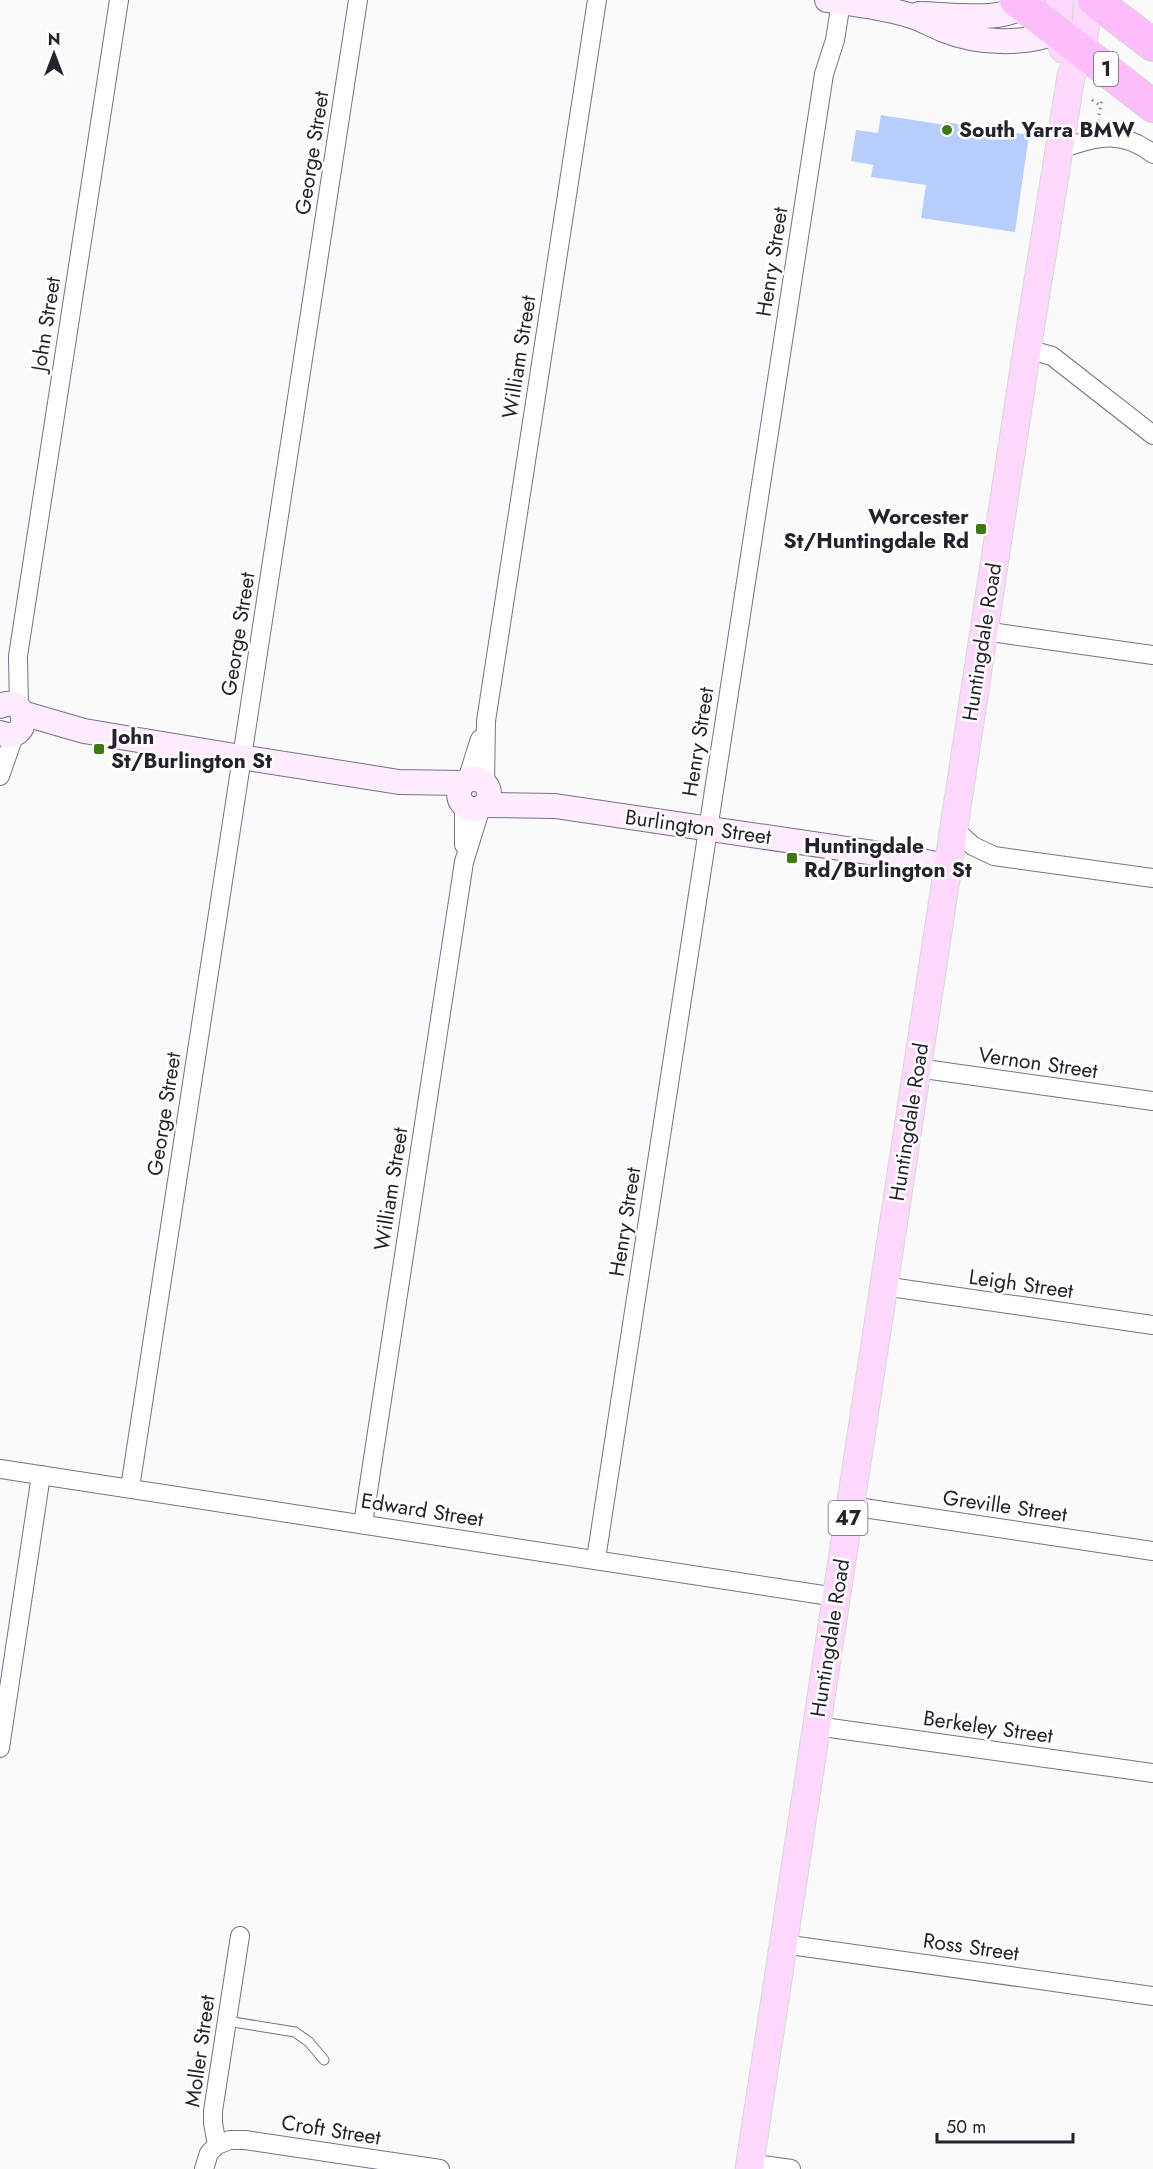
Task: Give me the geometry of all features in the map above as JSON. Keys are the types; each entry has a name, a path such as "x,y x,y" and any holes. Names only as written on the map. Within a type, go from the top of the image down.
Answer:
{"highway":[{"name":"1","path":"1094,0 1153,45"},
{"name":"1","path":"1025,2 1058,32 1077,63 1153,106"}],"main road":[{"path":"1058,32 1059,0"},
{"name":"Huntingdale Road","path":"749,2166 1027,349 1060,149 1089,0"}],"street":[{"name":"John Street","path":"0,776 11,719 18,656 119,0"},
{"name":"George Street","path":"130,1488 358,0"},
{"name":"William Street","path":"363,1524 597,0"},
{"path":"832,1 984,16 1015,11 1025,2"},
{"name":"Henry Street","path":"596,1559 824,74 823,38 832,1"},
{"path":"902,9 946,31 982,39 1022,40 1042,38 1058,32"},
{"path":"1060,149 1100,137 1116,137 1136,142 1153,154"},
{"path":"1027,349 1052,356 1153,435"},
{"path":"984,631 1153,654"},
{"name":"Burlington Street","path":"11,719 474,794 908,858 948,867"},
{"path":"954,829 973,846 994,856 1153,878"},
{"name":"Vernon Street","path":"917,1068 1153,1101"},
{"name":"Leigh Street","path":"883,1286 1153,1325"},
{"name":"Edward Street","path":"0,1469 836,1597"},
{"path":"0,1748 42,1475"},
{"name":"Greville Street","path":"850,1506 1153,1551"},
{"name":"Berkeley Street","path":"816,1725 1153,1773"},
{"name":"Moller Street","path":"217,2145 213,2111 240,1936"},
{"name":"Ross Street","path":"783,1944 1153,1996"},
{"name":"Croft Street","path":"217,2145 230,2140 245,2140 440,2169"},
{"path":"204,2169 209,2153 217,2145"},
{"path":"749,2166 791,2169"}],"lane":[{"path":"227,2021 295,2032 309,2042 324,2060"}],"path":[{"path":"1097,126 1102,99"},
{"path":"1092,100 1101,106"}],"building":[{"path":"881,115 1029,135 1015,232 921,218 926,185 871,177 873,165 851,161 856,130 878,133"}],"place":[{"name":"South Yarra BMW","path":"947,130"},
{"name":"Worcester St/Huntingdale Rd","path":"981,529"},
{"name":"John St/Burlington St","path":"99,749"},
{"name":"Huntingdale Rd/Burlington St","path":"792,858"}]}
